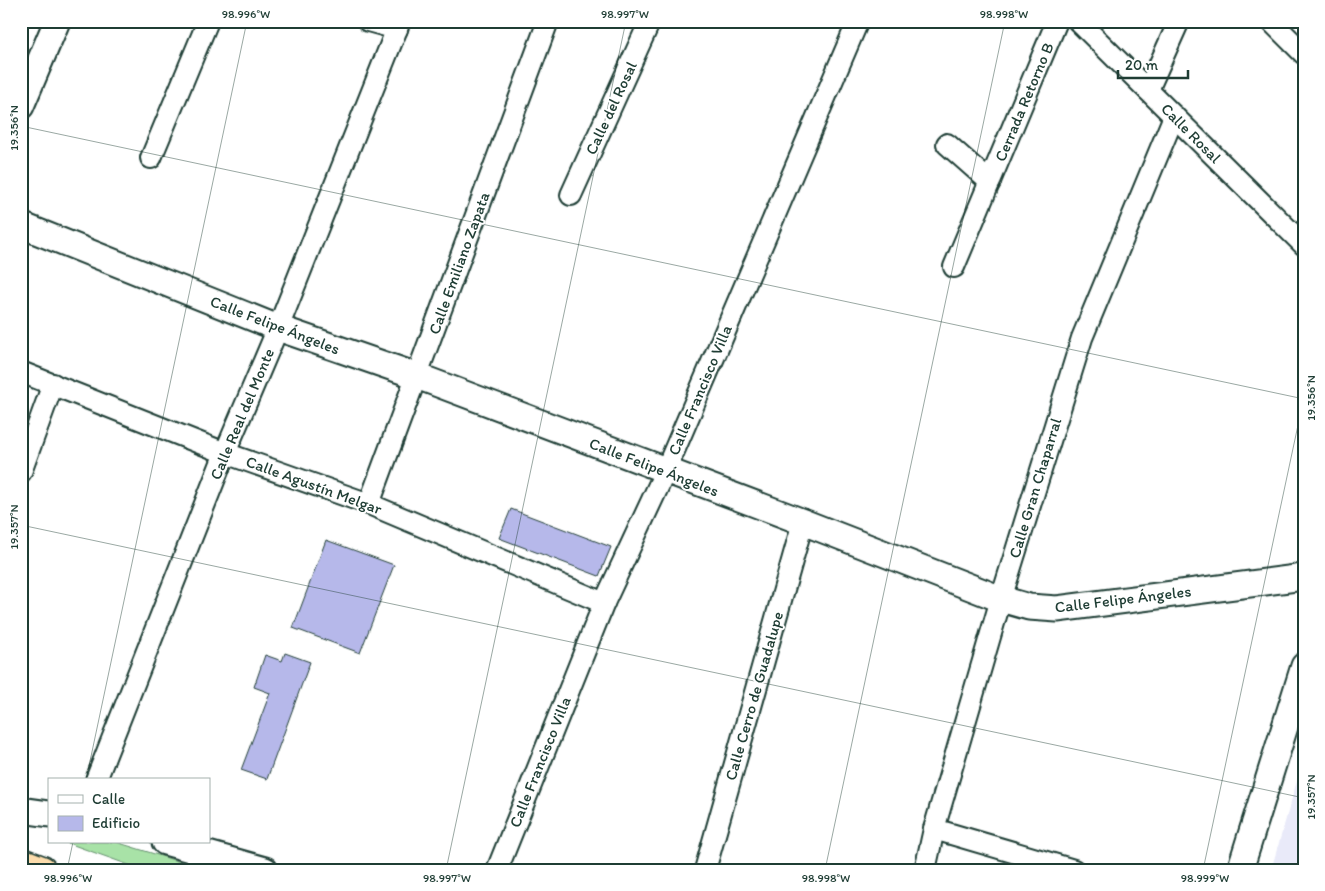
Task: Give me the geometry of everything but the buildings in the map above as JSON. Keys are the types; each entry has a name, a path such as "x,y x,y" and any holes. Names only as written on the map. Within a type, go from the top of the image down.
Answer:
{"highway":[{"path":"21,862 42,870"}],"street":[{"path":"21,106 57,21"},
{"path":"151,158 208,21"},
{"path":"368,21 398,25"},
{"name":"Calle Emiliano Zapata","path":"369,504 548,21"},
{"name":"Calle del Rosal","path":"571,195 650,21"},
{"name":"Calle Francisco Villa","path":"497,870 604,602 665,472 858,21"},
{"name":"Cerrada Retorno B","path":"954,267 1057,21"},
{"name":"Calle Rosal","path":"1078,21 1304,245"},
{"path":"1148,90 1179,21"},
{"path":"1271,21 1304,54"},
{"name":"Calle Real del Monte","path":"97,778 225,452 278,328 398,25"},
{"name":"Calle Gran Chaparral","path":"925,870 934,829 1001,600 1082,338 1174,116"},
{"name":"Cerrada Retorno B","path":"948,144 990,182"},
{"name":"Calle Felipe Ángeles","path":"21,225 278,328 417,376 665,472 803,522 1001,600 1029,607 1057,609 1304,576"},
{"name":"Calle Agustín Melgar","path":"21,372 225,452 369,504 604,602"},
{"path":"21,472 53,384"},
{"name":"Calle Cerro de Guadalupe","path":"705,870 803,522"},
{"path":"1240,870 1304,666"},
{"path":"21,810 48,814"},
{"path":"934,829 1074,870"},
{"path":"172,844 265,870"}],"shaded area":[{"path":"1304,757 1304,870 1271,870"}],"green space":[{"path":"71,844 122,844 206,870 143,870"}]}
